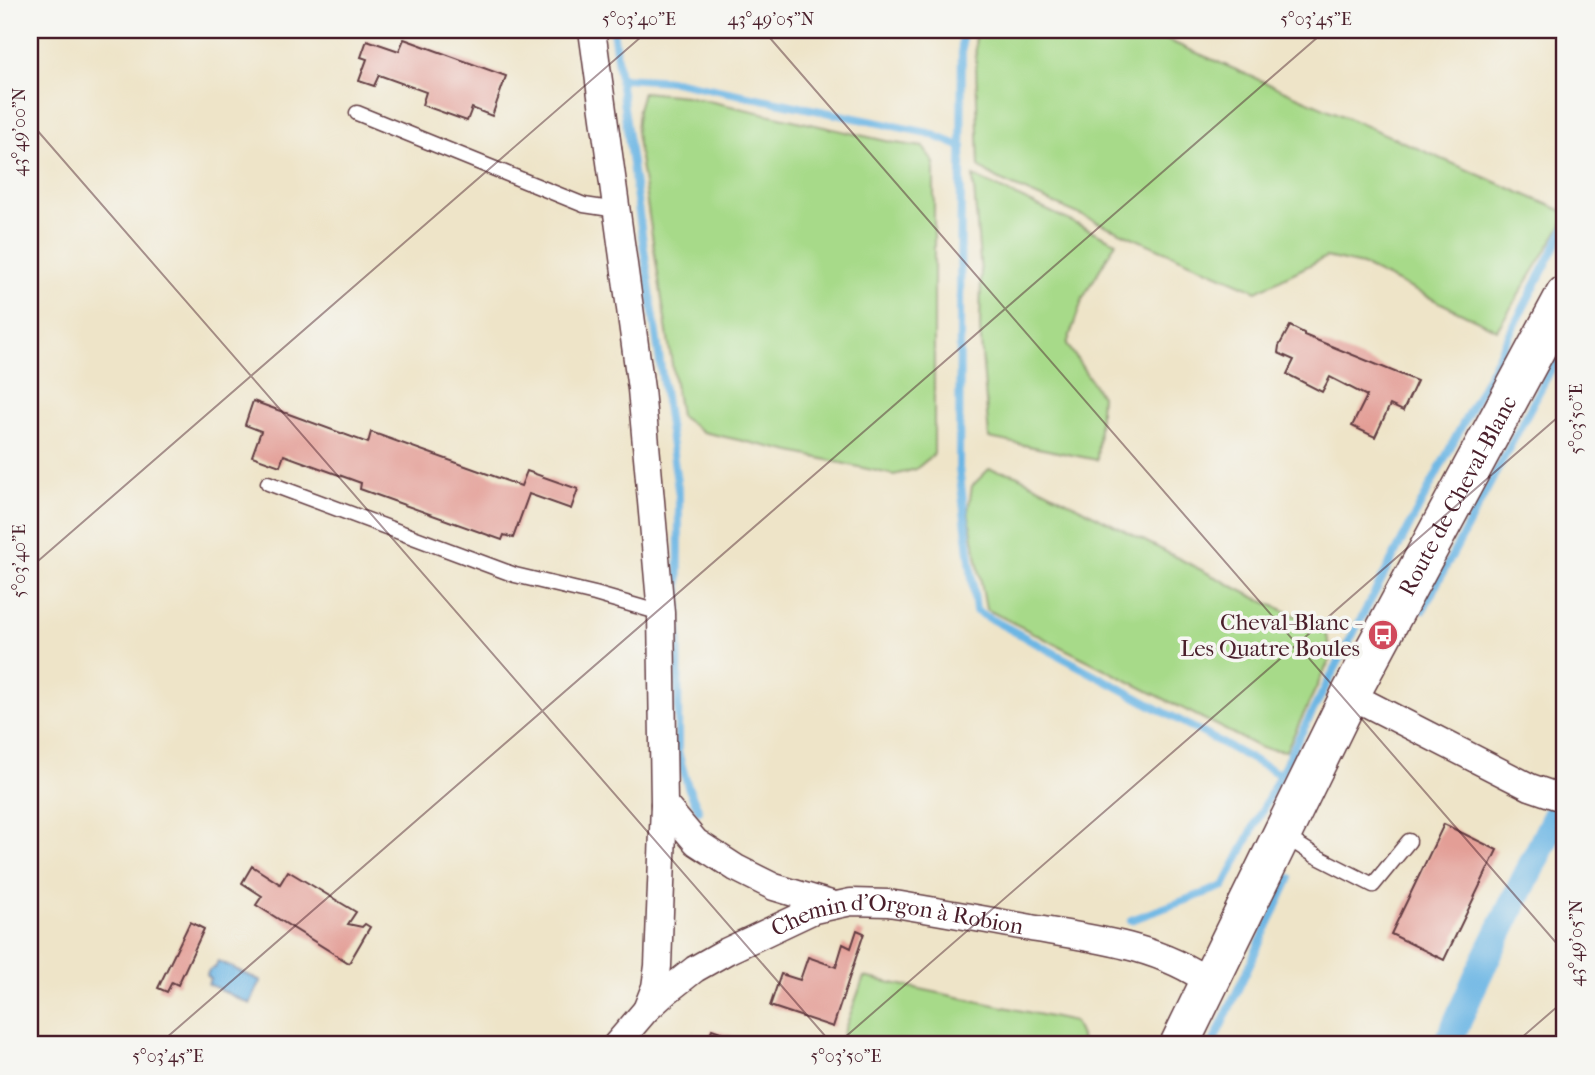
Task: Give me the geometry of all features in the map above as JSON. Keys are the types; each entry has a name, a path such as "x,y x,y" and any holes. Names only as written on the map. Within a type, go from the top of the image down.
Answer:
{"main road":[{"name":"Route de Cheval-Blanc","path":"1179,1045 1350,695 1565,295"}],"street":[{"path":"592,30 641,389 661,613 663,804 658,966 655,987 646,1010"},
{"path":"1350,695 1530,788 1556,796 1565,795"},
{"path":"663,804 696,842 736,868 774,887 834,905"},
{"name":"Chemin d'Orgon à Robion","path":"616,1045 646,1010 695,968 814,909 851,902 888,903 1111,942 1152,952 1209,982"}],"lane":[{"path":"357,113 584,205 617,210"},
{"path":"268,483 515,575 661,613"},
{"path":"1282,835 1373,886 1409,841"}],"green space":[{"path":"975,30 1144,30 1565,212 1565,220 1497,330 1362,265 1326,257 1257,291 997,179 979,167"},
{"path":"643,92 686,96 923,147 934,163 934,454 916,469 894,475 703,432 680,416 636,132"},
{"path":"973,176 1116,242 1083,298 1067,344 1101,396 1097,460 989,438 980,329 981,274"},
{"path":"989,469 1014,474 1254,597 1325,629 1332,655 1286,751 1261,748 986,609 968,511 972,486"},
{"path":"864,977 1074,1022 1084,1045 839,1045"}],"water":[{"path":"218,961 261,981 250,1004 208,984 208,972 215,968"}],"building":[{"path":"404,39 506,76 492,116 472,108 467,121 422,105 426,92 379,75 374,86 359,81 367,59 361,57 367,40 399,51"},
{"path":"1290,326 1304,335 1417,381 1403,411 1390,405 1375,437 1352,426 1367,396 1330,377 1322,392 1287,374 1294,360 1278,353"},
{"path":"253,401 368,443 371,432 521,486 527,471 578,489 571,509 529,494 513,538 504,535 502,540 360,489 361,483 284,455 280,466 252,456 261,431 245,425"},
{"path":"1444,824 1497,850 1444,960 1391,934"},
{"path":"252,866 280,884 288,871 356,912 348,924 362,927 365,924 370,927 349,963 256,905 262,896 242,883"},
{"path":"190,922 204,929 178,985 172,982 167,992 158,988"},
{"path":"857,930 864,933 833,1027 770,1006 781,974 800,980 808,957 836,967 843,944 851,948"},
{"path":"712,1029 738,1038 735,1045 707,1043"}],"waterway":[{"path":"613,30 679,496 678,752 688,787 699,811"},
{"path":"962,30 959,468 976,611 1279,774"},
{"path":"620,78 674,81 928,133 962,147"},
{"path":"1131,920 1224,886 1565,228"},
{"path":"1423,610 1565,343"},
{"path":"1447,1045 1477,977 1557,814"},
{"path":"1212,1045 1290,878"}],"place":[{"name":"Cheval-Blanc - Les Quatre Boules","path":"1383,635"}]}
